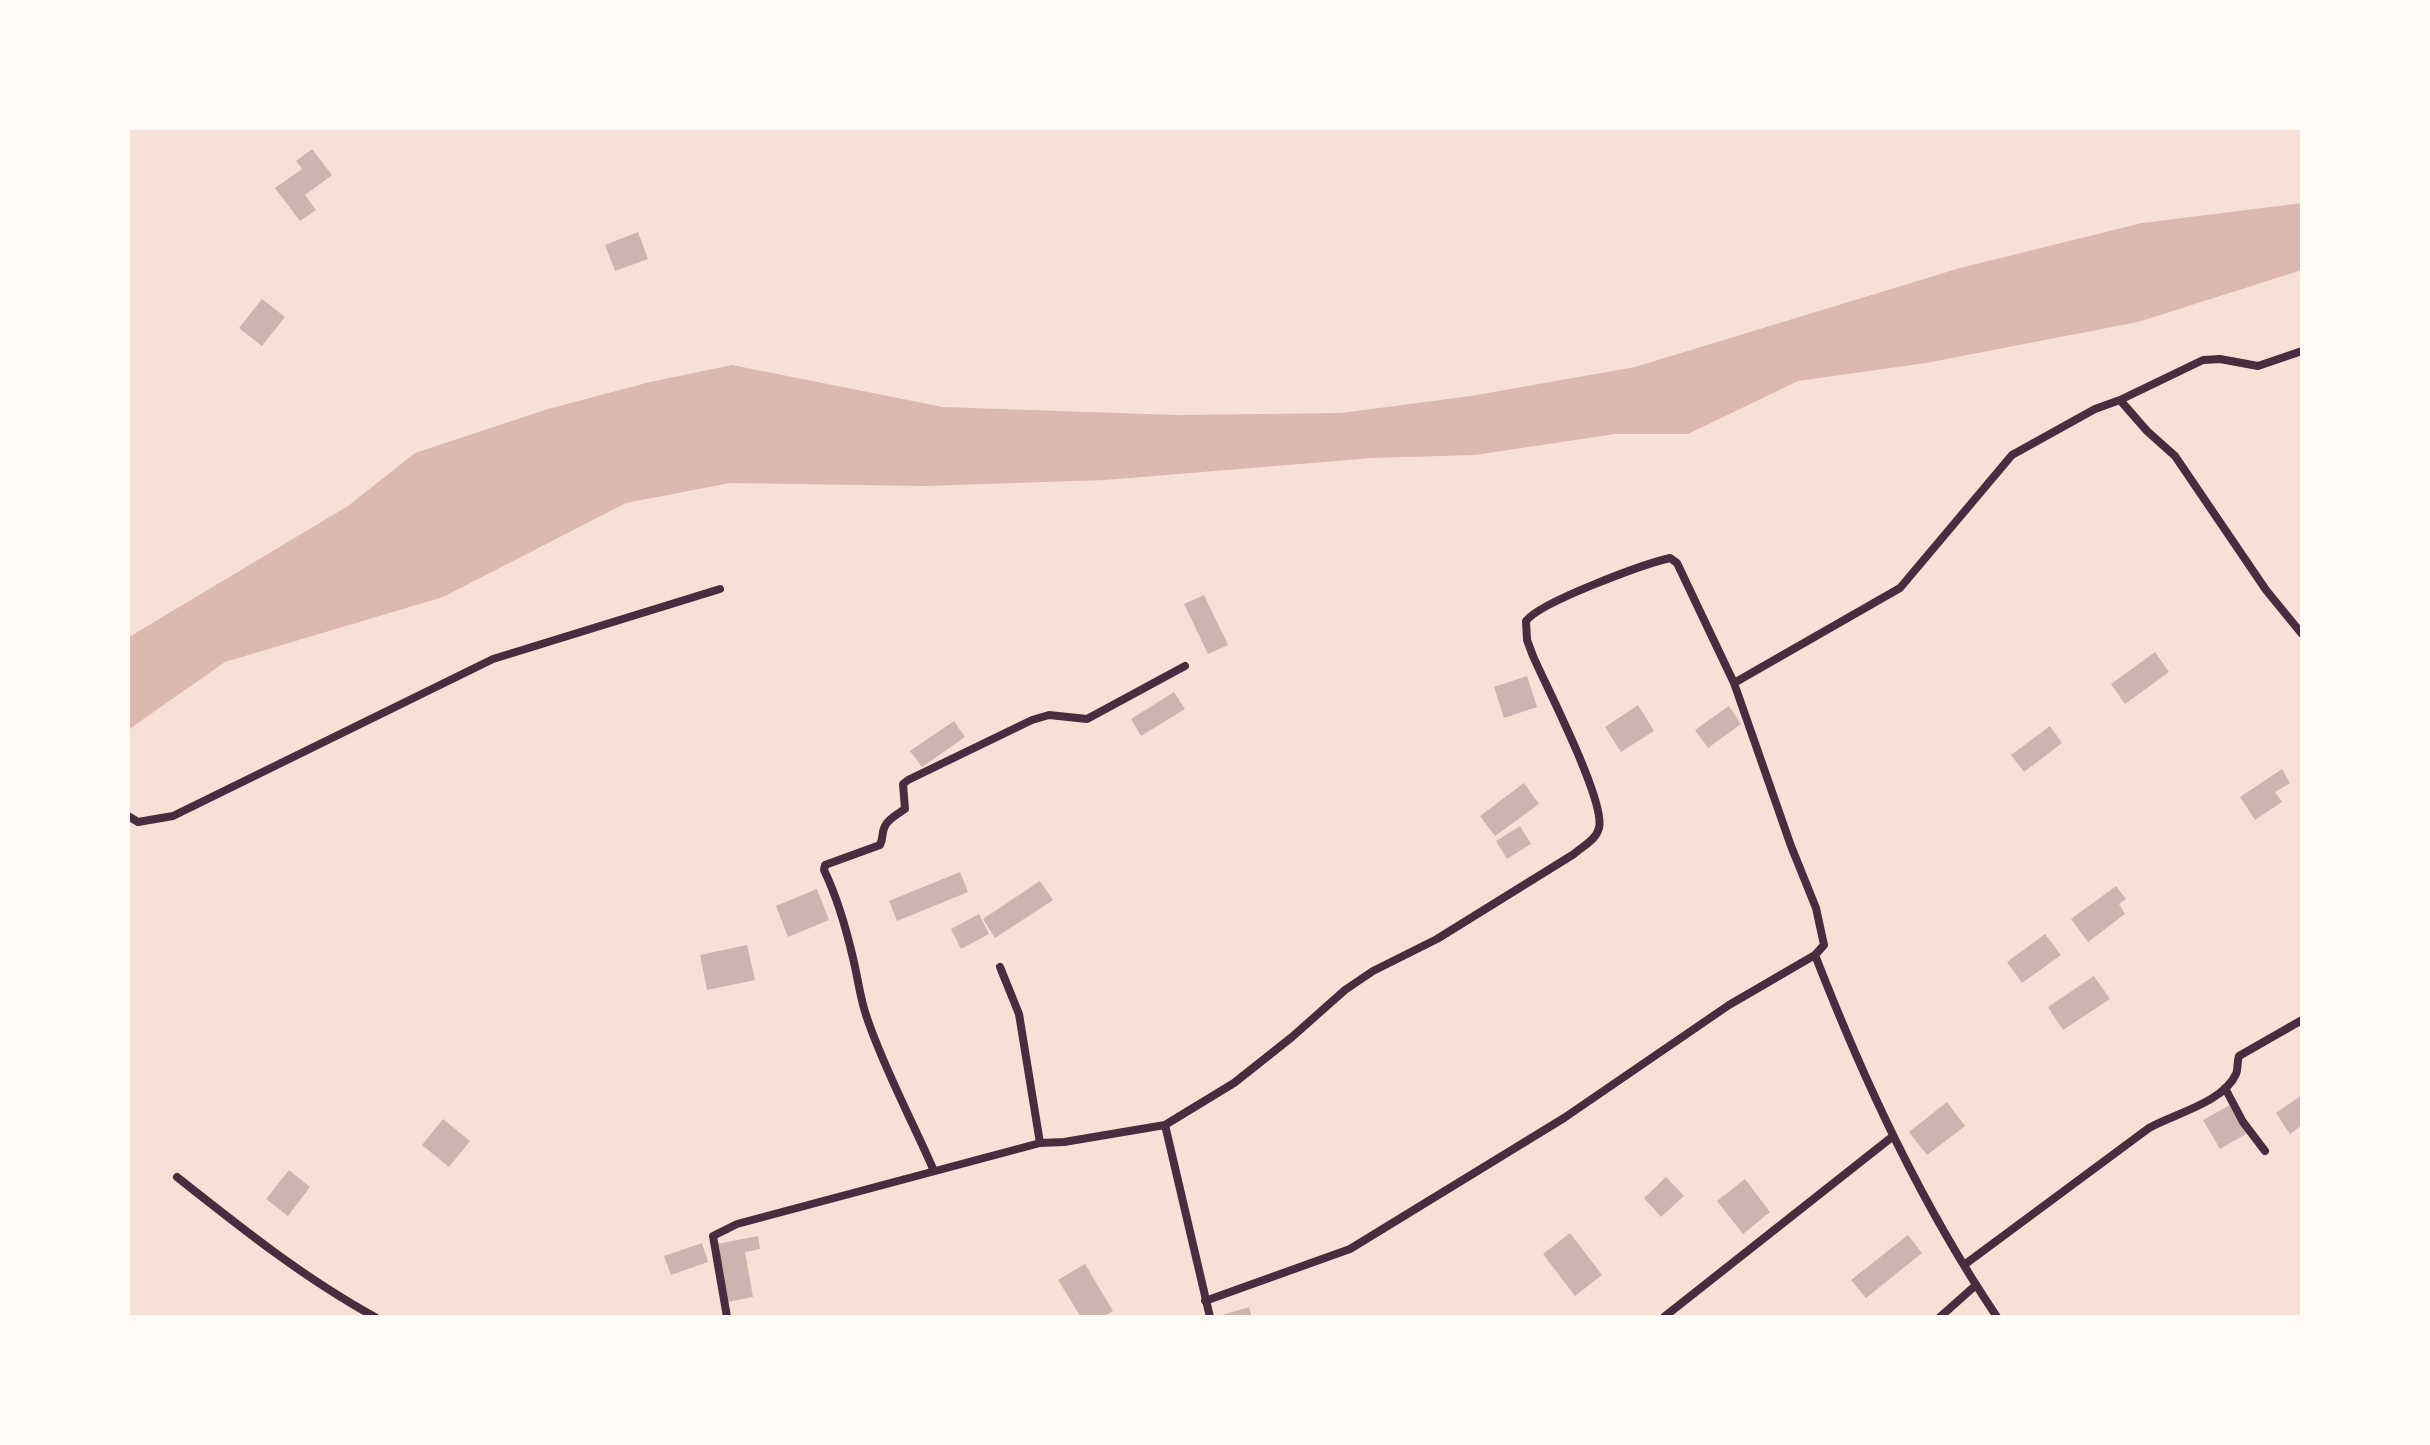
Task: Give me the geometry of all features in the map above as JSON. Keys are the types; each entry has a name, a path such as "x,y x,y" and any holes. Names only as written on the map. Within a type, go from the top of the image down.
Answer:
{"street":[{"path":"1734,683 1900,588 2012,455 2095,409 2203,360 2220,359 2258,366 2302,351"},
{"path":"2120,400 2147,431 2175,456 2266,590 2302,634"},
{"path":"727,1317 713,1236 737,1224 1040,1143 1064,1142 1165,1125 1234,1083 1345,990 1373,971 1437,939 1574,854 1597,833 1601,819 1578,752 1527,640 1529,617 1564,598 1670,558 1677,563 1734,683 1816,908 1824,945 1815,955 1729,1005 1564,1118 1350,1249 1205,1301"},
{"path":"128,816 138,822 173,816 493,659 720,589"},
{"path":"934,1171 885,1069 865,1014 853,957 832,886 824,870 825,865 880,845 886,822 905,809 903,784 908,780 1032,720 1049,715 1087,719 1185,666"},
{"path":"1815,955 1850,1045 1892,1137 1997,1317"},
{"path":"1000,967 1019,1014 1040,1143"},
{"path":"1964,1265 2149,1128 2163,1120 2180,1116 2225,1088 2238,1072 2239,1056 2302,1020"},
{"path":"2225,1088 2243,1122 2265,1151"},
{"path":"1165,1125 1210,1317"},
{"path":"1664,1317 1892,1137"},
{"path":"177,1177 337,1296 375,1317"},
{"path":"1940,1317 1976,1285"}],"shaded area":[{"path":"2302,203 2302,270 2138,322 1926,363 1798,381 1688,434 1615,434 1475,455 1373,458 1105,480 925,486 730,483 626,503 443,597 225,662 128,730 128,638 348,506 415,453 548,409 650,382 732,365 943,407 1176,415 1341,413 1471,396 1635,367 1960,268 2142,223"}],"building":[{"path":"312,149 332,175 305,195 316,210 300,221 275,188 302,169 296,161"},
{"path":"638,232 648,259 615,271 605,245"},
{"path":"262,299 285,317 262,346 239,328"},
{"path":"1204,595 1228,645 1208,654 1184,604"},
{"path":"2155,652 2169,672 2125,704 2111,684"},
{"path":"1527,676 1537,707 1504,718 1494,687"},
{"path":"1174,692 1185,709 1141,736 1131,719"},
{"path":"1638,705 1654,731 1621,752 1605,727"},
{"path":"1729,706 1741,724 1708,748 1695,730"},
{"path":"954,721 965,737 922,767 910,751"},
{"path":"2050,726 2062,743 2024,772 2011,755"},
{"path":"2282,769 2290,783 2275,792 2282,802 2255,820 2240,797"},
{"path":"1524,783 1539,804 1495,836 1480,816"},
{"path":"1520,826 1531,844 1507,859 1496,841"},
{"path":"960,872 968,892 897,921 889,901"},
{"path":"1040,881 1053,900 995,938 983,919"},
{"path":"2116,886 2126,899 2119,904 2125,914 2088,942 2071,919"},
{"path":"817,889 829,920 788,937 776,906"},
{"path":"979,914 989,934 961,949 951,929"},
{"path":"2045,934 2061,955 2022,983 2007,962"},
{"path":"747,945 755,980 707,990 700,955"},
{"path":"2094,976 2110,999 2063,1030 2048,1007"},
{"path":"2302,1095 2302,1125 2290,1134 2276,1113"},
{"path":"1947,1102 1965,1126 1927,1155 1909,1132"},
{"path":"2230,1105 2246,1134 2220,1149 2203,1120"},
{"path":"443,1119 470,1141 449,1167 422,1145"},
{"path":"289,1170 310,1187 288,1216 266,1199"},
{"path":"1666,1177 1684,1196 1661,1217 1644,1198"},
{"path":"1745,1179 1770,1212 1743,1234 1717,1201"},
{"path":"1570,1233 1602,1275 1575,1296 1543,1254"},
{"path":"1908,1235 1922,1253 1866,1298 1851,1280"},
{"path":"758,1236 760,1249 745,1252 753,1297 723,1303 712,1245"},
{"path":"702,1243 708,1262 671,1275 664,1256"},
{"path":"1085,1264 1113,1311 1103,1317 1081,1317 1058,1280"},
{"path":"1249,1307 1252,1317 1219,1317 1219,1316"}]}
